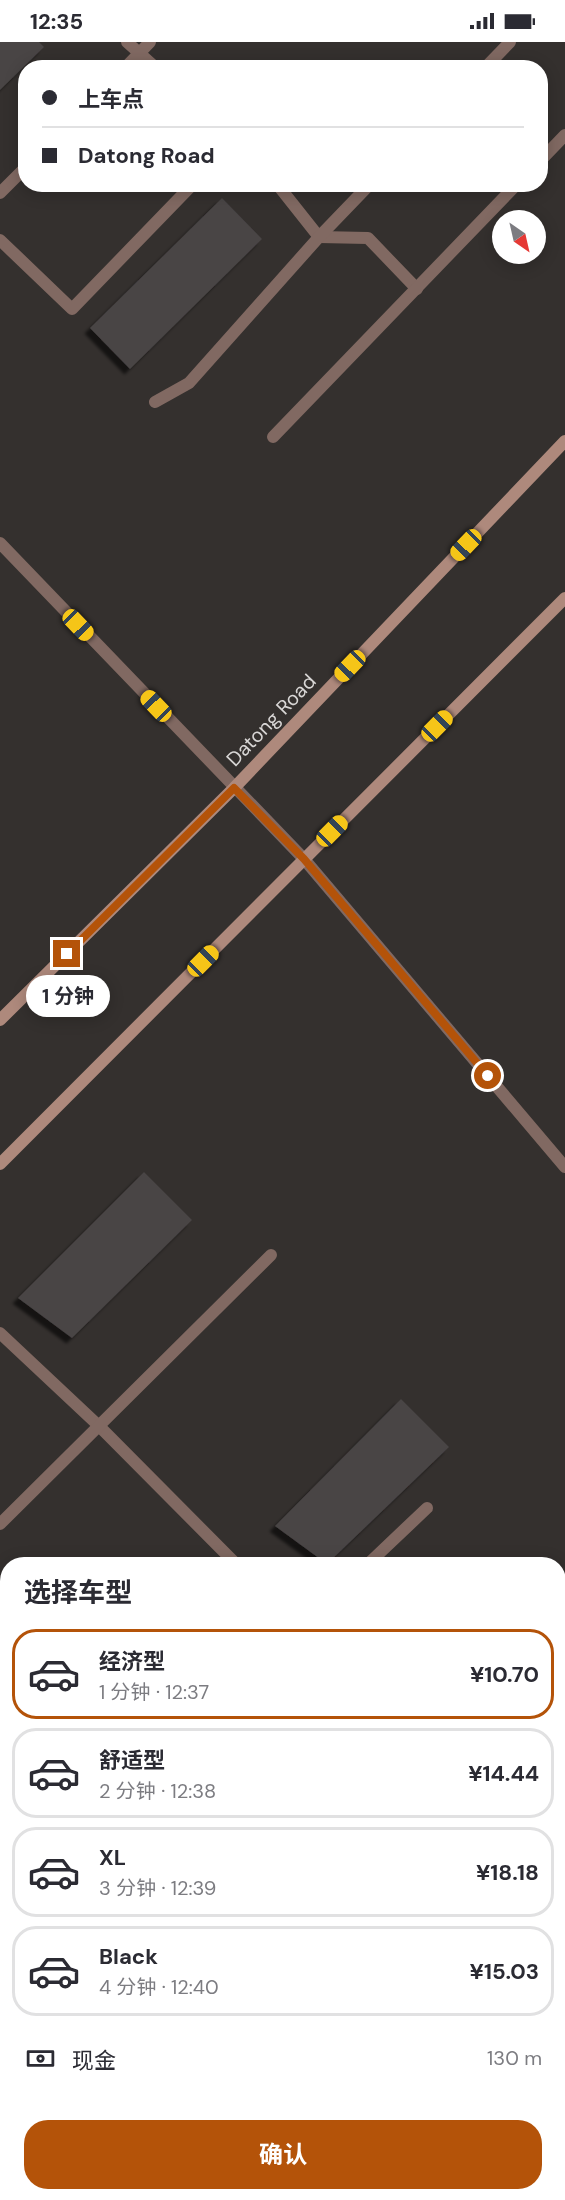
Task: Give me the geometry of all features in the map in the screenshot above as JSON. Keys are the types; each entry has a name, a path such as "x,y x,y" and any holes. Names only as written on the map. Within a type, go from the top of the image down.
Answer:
{"street":[{"path":"127,42 147,60"},
{"path":"132,60 150,42"},
{"path":"493,60 510,42"},
{"path":"548,153 565,135"},
{"path":"0,193 18,175"},
{"path":"0,240 72,309 185,192"},
{"path":"283,192 319,237"},
{"path":"155,402 189,383 319,237 362,192"},
{"path":"273,437 509,192"},
{"path":"319,237 368,238 417,289"},
{"name":"Datong Road","path":"0,1020 234,788 565,441"},
{"path":"0,543 304,859 565,1167"},
{"path":"0,1164 565,598"},
{"path":"0,1524 271,1255"},
{"path":"0,1333 99,1426 229,1557"},
{"path":"376,1557 427,1508"}],"building":[{"path":"0,42 39,42 44,47 31,60 18,60 18,72 0,90"},
{"path":"222,198 262,239 130,369 90,328"},
{"path":"144,1172 192,1220 72,1338 18,1298"},
{"path":"401,1399 449,1447 334,1557 317,1557 275,1526"}],"route":[{"path":"67,954 234,788 304,859 488,1076"}]}
